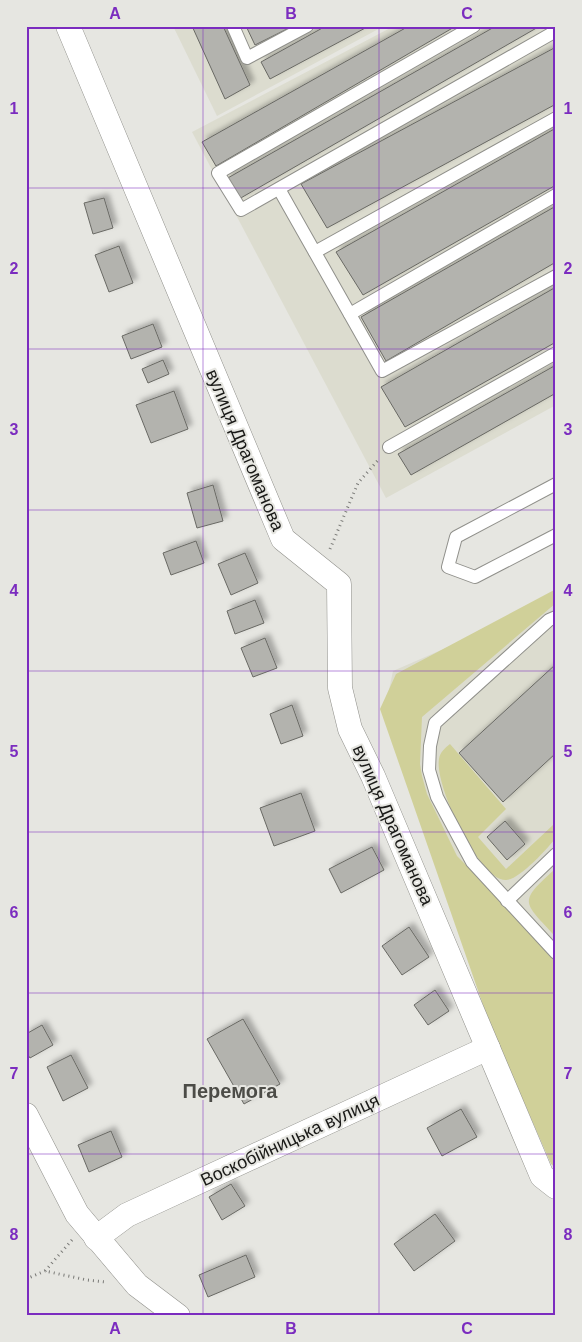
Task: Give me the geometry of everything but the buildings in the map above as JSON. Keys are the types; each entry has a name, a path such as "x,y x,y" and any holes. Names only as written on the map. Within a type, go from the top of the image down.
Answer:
{"street":[{"name":"вулиця Драгоманова","path":"68,26 283,539 339,584 340,688 350,729 373,776 542,1176 556,1187"},
{"name":"Воскобійницька вулиця","path":"90,1231 488,1048"},
{"path":"26,1115 77,1214 137,1285 178,1316"}],"lane":[{"path":"233,26 248,58 301,28"},
{"path":"474,26 218,173 241,210 556,30"},
{"path":"315,252 556,118"},
{"path":"279,189 382,371 556,276"},
{"path":"350,314 556,195"},
{"path":"389,447 556,353"},
{"path":"556,484 456,536 448,567 476,578 556,535"},
{"path":"556,616 549,620 435,723 432,734 429,770 437,797 472,862 556,953"},
{"path":"507,901 556,854"}],"path":[{"path":"321,570 358,483 389,447"},
{"path":"26,1279 45,1271 90,1231"},
{"path":"45,1271 87,1280 137,1285"}],"shaded area":[{"path":"173,26 384,26 217,116"},
{"path":"394,26 556,26 556,405 386,498 192,132"},
{"path":"556,600 556,1147 385,709 393,671"}],"green space":[{"path":"556,589 556,603 422,717 420,764 427,794 457,856 486,885 556,963 556,1168 551,1164 490,1025 380,709 396,674"},
{"path":"450,744 506,809 478,837 506,869 553,825 556,832 555,839 546,850 512,879 506,880 495,876 483,865 460,829 451,809 439,771 439,759 442,752"},
{"path":"556,868 556,937 536,916 529,902 530,895 535,888"}],"district":[{"name":"Перемога","path":"230,1091"}]}
